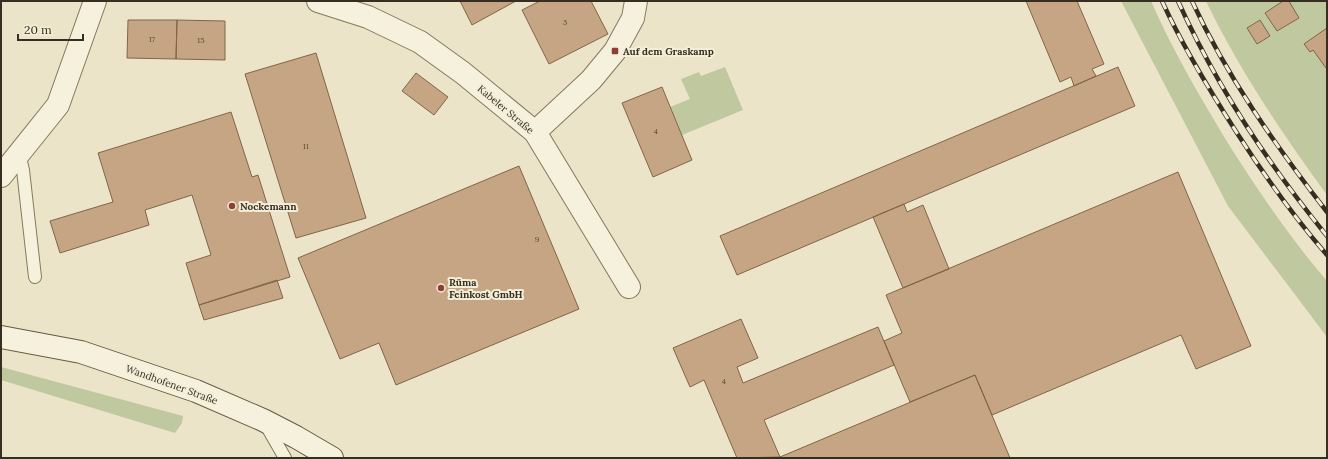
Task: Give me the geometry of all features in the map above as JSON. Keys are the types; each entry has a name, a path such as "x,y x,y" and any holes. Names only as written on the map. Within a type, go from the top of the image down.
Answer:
{"street":[{"path":"1,176 58,105 95,1"},
{"name":"Kabeler Straße","path":"318,1 368,17 420,42 463,73 535,132 629,287"},
{"path":"535,132 591,80 615,51 634,18 636,1"},
{"name":"Wandhofener Straße","path":"1,336 81,352 196,391 263,420 332,458"}],"lane":[{"path":"19,154 23,170 35,277"},
{"path":"263,420 285,458"}],"green space":[{"path":"1121,1 1151,1 1177,54 1226,140 1274,212 1327,281 1327,337 1228,206"},
{"path":"1206,1 1327,1 1327,195 1262,101 1232,51"},
{"path":"725,67 743,110 682,135 670,107 690,99 681,79 699,72 701,76"},
{"path":"1,367 183,416 182,423 175,433 1,380"}],"building":[{"path":"460,1 516,1 472,25"},
{"path":"540,1 591,1 608,34 549,64 522,10"},
{"path":"1026,1 1077,1 1104,64 1092,69 1096,76 1074,86 1071,77 1060,82"},
{"path":"1283,1 1289,1 1299,18 1277,31 1265,13"},
{"path":"128,20 177,20 176,59 127,58"},
{"path":"177,20 225,21 225,60 176,59"},
{"path":"1260,20 1270,36 1257,44 1247,28"},
{"path":"1327,28 1326,68 1313,50 1310,52 1304,44"},
{"path":"316,53 366,218 296,238 245,74"},
{"path":"1118,67 1135,106 737,275 720,236"},
{"path":"416,73 448,97 434,115 402,91"},
{"path":"662,87 692,160 653,177 622,103"},
{"name":"Nockemann","path":"231,112 252,177 258,175 290,277 199,305 186,263 211,255 192,195 145,210 149,225 60,253 50,221 113,202 98,153"},
{"name":"Rüma Feinkost GmbH","path":"519,166 579,309 396,385 379,343 340,359 298,258"},
{"path":"1178,172 1251,346 1196,369 1181,335 992,415 975,375 910,402 884,341 902,333 886,295"},
{"path":"904,204 907,212 923,205 949,269 903,288 873,217"},
{"path":"277,280 283,298 204,320 199,305"},
{"path":"741,319 758,358 737,367 743,383 878,327 894,365 764,420 780,457 737,458 704,380 690,387 673,348"},
{"path":"975,375 1010,458 778,458 780,457"}],"railway":[{"path":"1162,1 1197,68 1237,133 1280,196 1327,255"},
{"path":"1178,1 1209,63 1245,123 1284,181 1327,236"},
{"path":"1192,1 1237,84 1289,162 1327,212"}],"place":[{"name":"Auf dem Graskamp","path":"615,51"},
{"name":"Nockemann","path":"232,206"},
{"name":"Rüma Feinkost GmbH","path":"441,288"}]}
